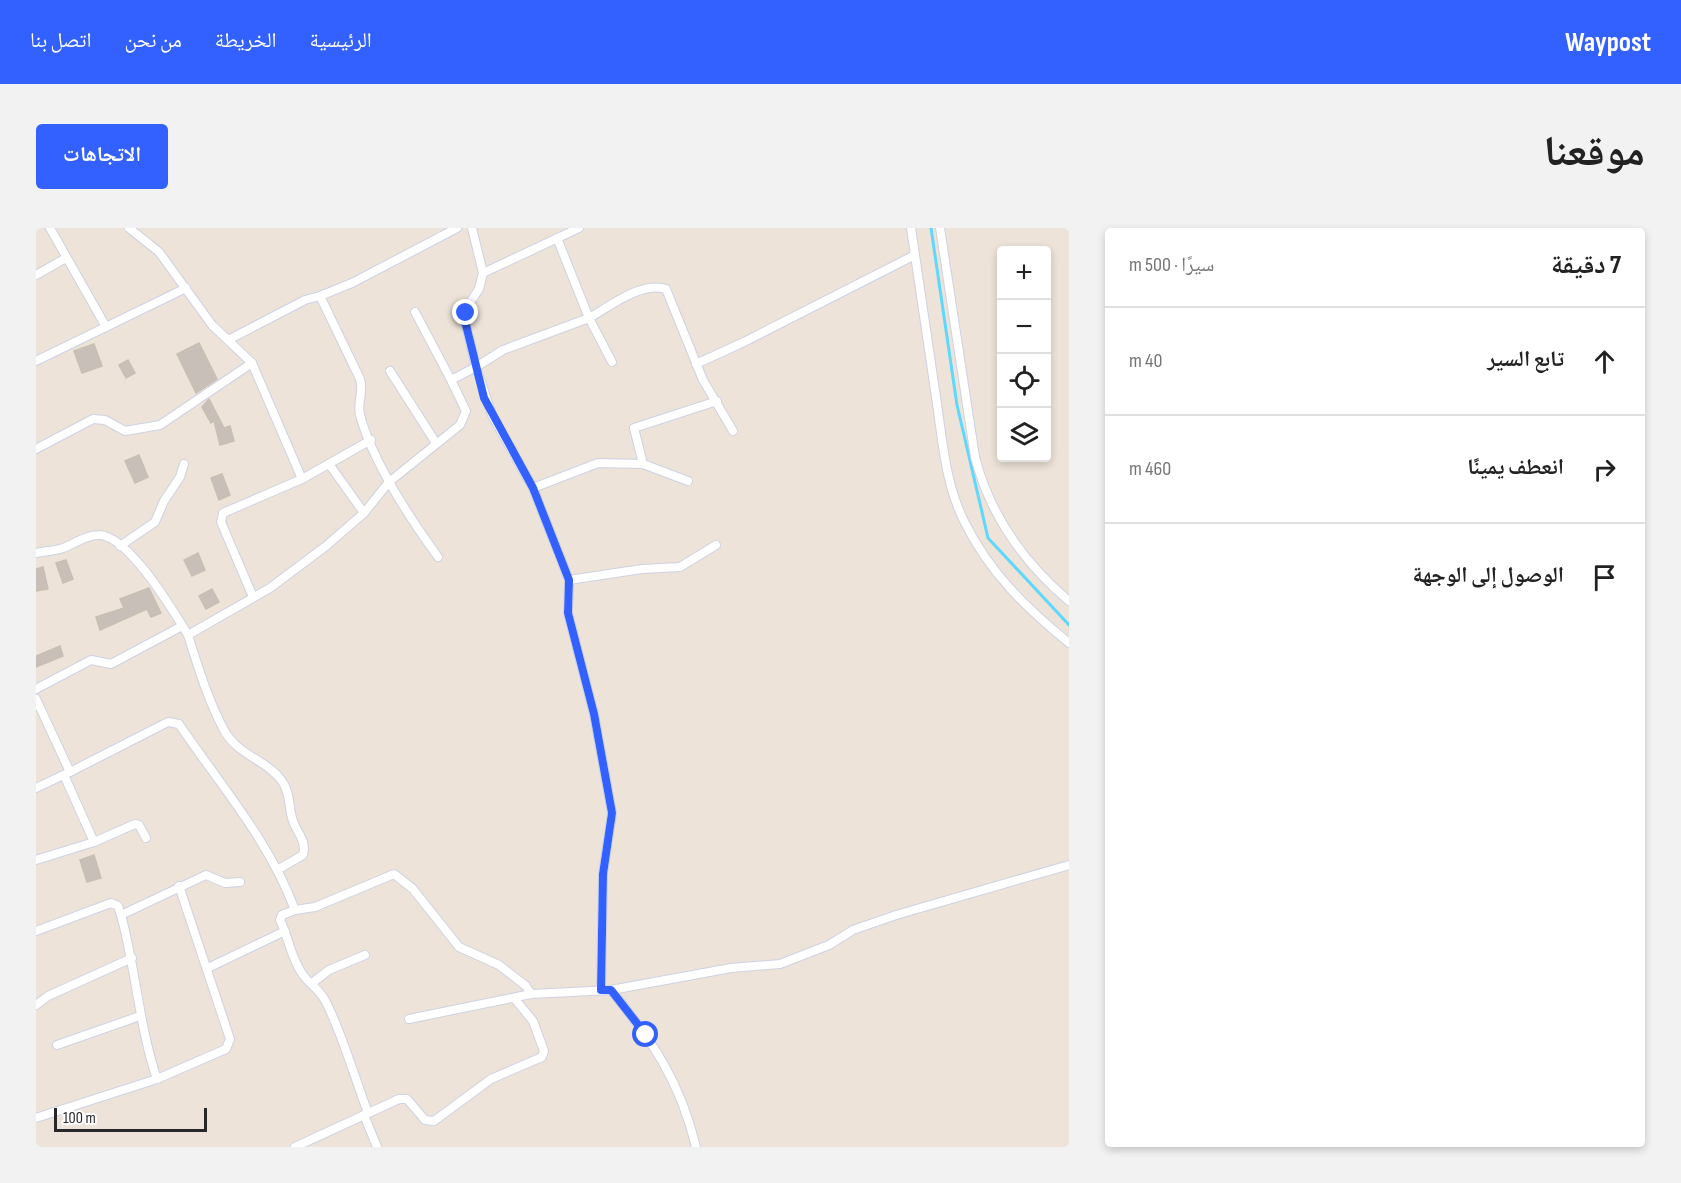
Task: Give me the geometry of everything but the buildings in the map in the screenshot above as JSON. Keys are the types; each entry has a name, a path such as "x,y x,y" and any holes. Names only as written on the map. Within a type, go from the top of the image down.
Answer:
{"street":[{"path":"129,228 159,252 212,325 252,363 302,479"},
{"path":"228,340 305,300 346,286 457,228"},
{"path":"472,228 483,273 479,290 471,301 465,321 476,368 492,415 533,488 569,580 568,613 594,714 612,813 603,874 601,990"},
{"path":"483,273 579,228"},
{"path":"911,228 944,449 953,494 965,522 998,576 1034,615 1069,642"},
{"path":"940,228 975,457 981,482 1000,524 1049,584 1069,601"},
{"path":"53,229 66,258 106,327"},
{"path":"557,238 588,318 612,362"},
{"path":"696,363 744,342 915,255"},
{"path":"36,274 66,258"},
{"path":"451,380 476,368 503,350 588,318 639,291 657,287 666,289 696,363 733,431"},
{"path":"36,362 186,288"},
{"path":"320,296 360,379 363,389 360,414 388,482 438,557"},
{"path":"188,635 289,575 364,513 388,482 460,425 466,415 451,380 415,312"},
{"path":"36,448 93,419 105,420 125,431 160,425 252,363"},
{"path":"390,371 436,444"},
{"path":"643,464 634,428 717,401"},
{"path":"253,597 221,522 223,513 302,479 371,440"},
{"path":"533,488 598,463 643,464 688,482"},
{"path":"120,546 155,522 164,501 180,477 184,464"},
{"path":"329,464 364,513"},
{"path":"36,553 65,547 96,535 106,537 120,546 141,565 188,635 202,680 225,731 235,745 277,776 289,794 292,819 303,838 305,849 303,855 277,870"},
{"path":"569,580 642,569 680,567 716,546"},
{"path":"36,689 92,660 111,664 182,626"},
{"path":"36,699 94,842"},
{"path":"36,788 168,722 176,721 240,807 277,870 295,910"},
{"path":"36,860 83,848 135,824 139,825 146,838"},
{"path":"409,1019 531,994 611,990 731,968 780,964 829,945 853,930 896,915 1069,865"},
{"path":"377,1147 344,1043 319,990 301,973 281,916 295,910 315,906 394,874 412,889 459,947 499,965 526,986 531,994"},
{"path":"121,915 206,875 225,883 240,882"},
{"path":"36,1118 157,1079 195,1064 230,1045 229,1029 179,886"},
{"path":"36,931 111,903 118,906 132,958 144,1042 157,1079"},
{"path":"208,968 285,931"},
{"path":"312,983 328,970 365,955"},
{"path":"36,1005 48,996 132,958"},
{"path":"611,990 666,1065 682,1101 696,1147"},
{"path":"296,1147 392,1101 405,1099 425,1120 434,1121 485,1082 542,1057 544,1051 535,1025 514,998"},
{"path":"57,1045 140,1016"}],"waterway":[{"path":"931,228 957,405 988,538 1069,625"}],"route":[{"path":"466,313 465,321 484,398 533,488 569,580 568,613 594,714 613,822 603,874 601,990 611,990 646,1035"}]}
